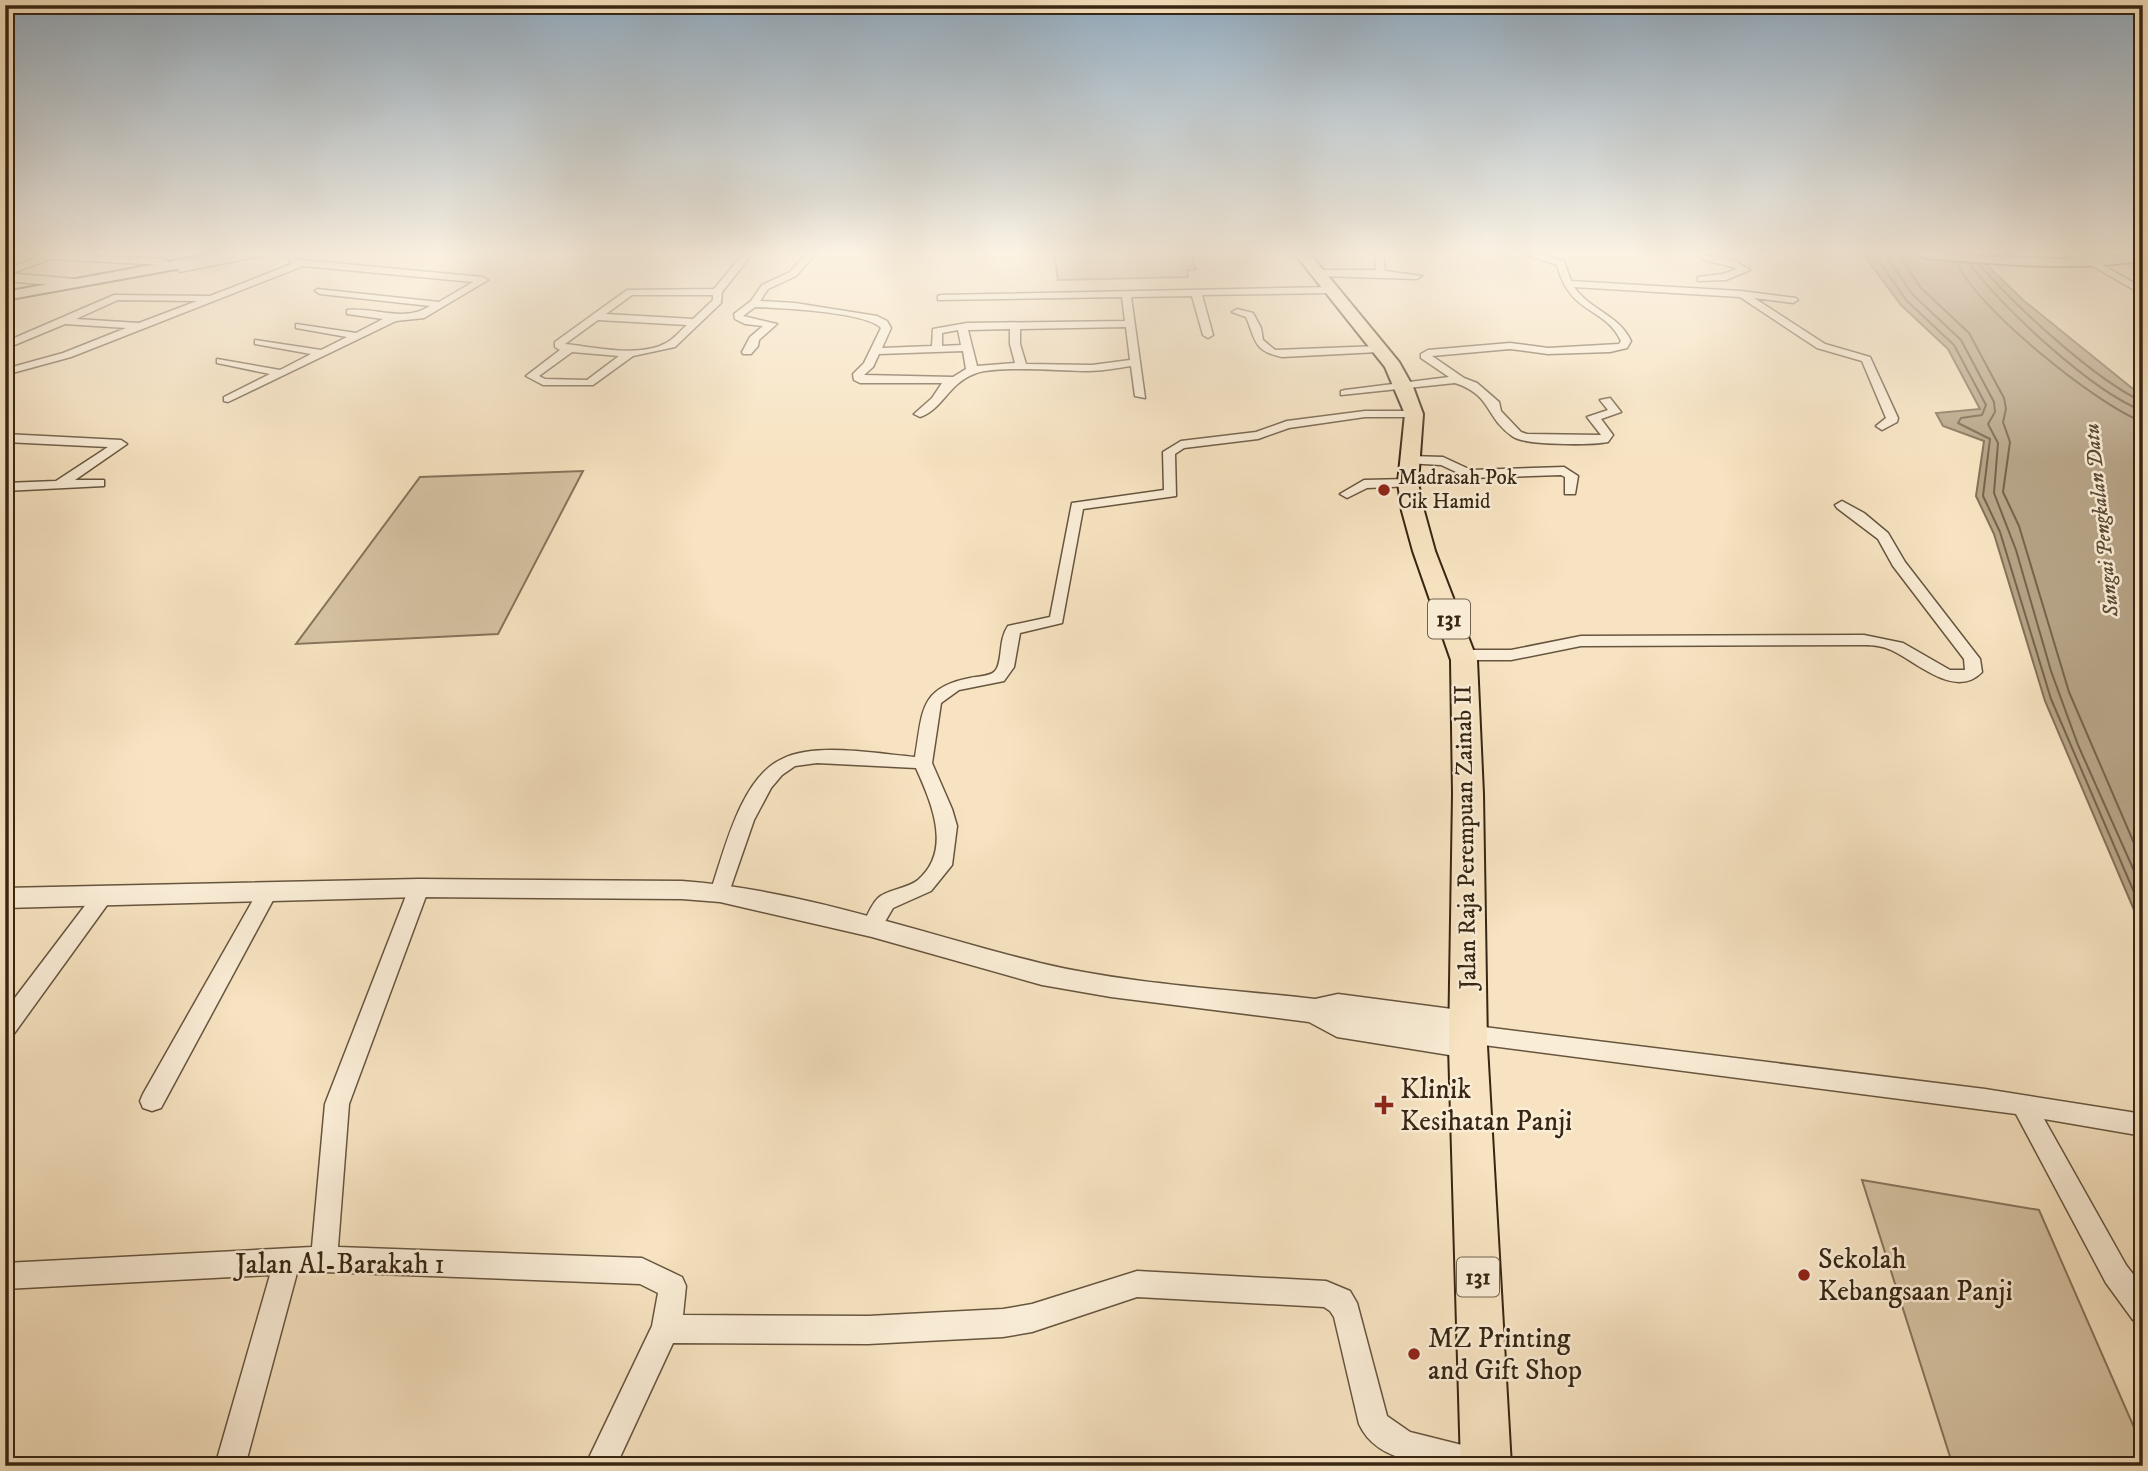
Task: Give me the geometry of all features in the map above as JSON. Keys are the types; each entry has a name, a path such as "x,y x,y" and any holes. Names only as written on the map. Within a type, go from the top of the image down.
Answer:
{"main road":[{"name":"Jalan Raja Perempuan Zainab II","path":"1358,323 1404,387 1414,414 1409,471 1424,551 1463,654 1468,794 1467,1034 1486,1465"}],"street":[{"path":"5,346 58,323"},
{"path":"90,323 146,326"},
{"path":"5,372 67,355 155,323"},
{"path":"228,399 384,323"},
{"path":"589,323 559,344 560,347 632,352 662,350 695,323"},
{"path":"747,352 754,339 772,326 759,323"},
{"path":"881,323 886,328 869,365 858,374 860,380 956,380"},
{"path":"1205,323 1208,335"},
{"path":"1254,323 1258,341 1277,354 1379,349"},
{"path":"1458,380 1458,377 1425,354 1510,346 1548,351 1623,346 1626,341 1624,335 1612,323"},
{"path":"1785,323 1821,346 1866,359 1892,418 1891,422 1882,426"},
{"path":"937,349 937,331 968,326 1129,324 1141,396"},
{"path":"300,326 358,335"},
{"path":"968,326 963,329 972,370"},
{"path":"1014,326 1020,366"},
{"path":"259,342 323,353"},
{"path":"570,348 531,376 543,382 589,383 632,352"},
{"path":"875,351 967,348"},
{"path":"221,361 282,373"},
{"path":"920,414 937,400 944,387 972,370 1020,366 1031,369 1092,368 1136,362"},
{"path":"1345,393 1458,380 1473,385 1496,404 1495,412 1517,435 1532,439 1604,439 1607,435 1593,417 1615,412 1606,400"},
{"path":"872,927 886,903 924,886 942,865 947,826 943,809 923,763 933,702 938,694 950,687 999,678 1007,671 1011,632 1020,627 1058,620 1077,506 1171,493 1169,452 1181,445 1258,435 1287,425 1366,414 1414,414"},
{"path":"5,438 121,444 60,484"},
{"path":"1347,494 1364,484 1443,461 1469,474 1564,471 1572,476 1570,491"},
{"path":"5,487 99,483"},
{"path":"1463,654 1511,654 1581,641 1864,639 1882,641 1900,648 1947,675 1960,677 1974,672 1972,659 1898,563 1894,549 1874,526 1842,505"},
{"path":"720,893 754,799 778,768 800,760 820,758 923,763"},
{"path":"324,1259 337,1104 419,888"},
{"path":"5,898 419,888 609,888 720,893 872,927 1042,974 1124,988 1315,1011 1337,1025 1467,1034 2024,1106 2143,1125"},
{"path":"152,1101 268,891"},
{"path":"5,1029 103,896"},
{"path":"2024,1106 2116,1274 2143,1310"},
{"name":"Jalan Al-Barakah 1","path":"5,1276 324,1259 642,1271 672,1286 671,1307 665,1329"},
{"path":"230,1466 287,1261"},
{"path":"600,1466 665,1329 868,1330 1003,1323 1032,1318 1137,1284 1326,1294 1340,1301 1348,1313 1374,1424 1380,1432 1396,1443 1486,1465"}],"shaded area":[{"path":"583,471 498,634 296,644 420,477"},
{"path":"1862,1180 2039,1210 2143,1448 2143,1466 1953,1466"}],"water":[{"name":"Sungai Pengkalan Datu","path":"1920,323 2051,323 2143,397 2143,931 2045,701 1994,534 1976,496 1984,441 1943,426 1936,413 1980,409 1948,349"}],"place":[{"name":"Madrasah Pok Cik Hamid","path":"1384,490"},
{"name":"Klinik Kesihatan Panji","path":"1384,1105"},
{"name":"Sekolah Kebangsaan Panji","path":"1804,1275"},
{"name":"MZ Printing and Gift Shop","path":"1414,1354"}]}
